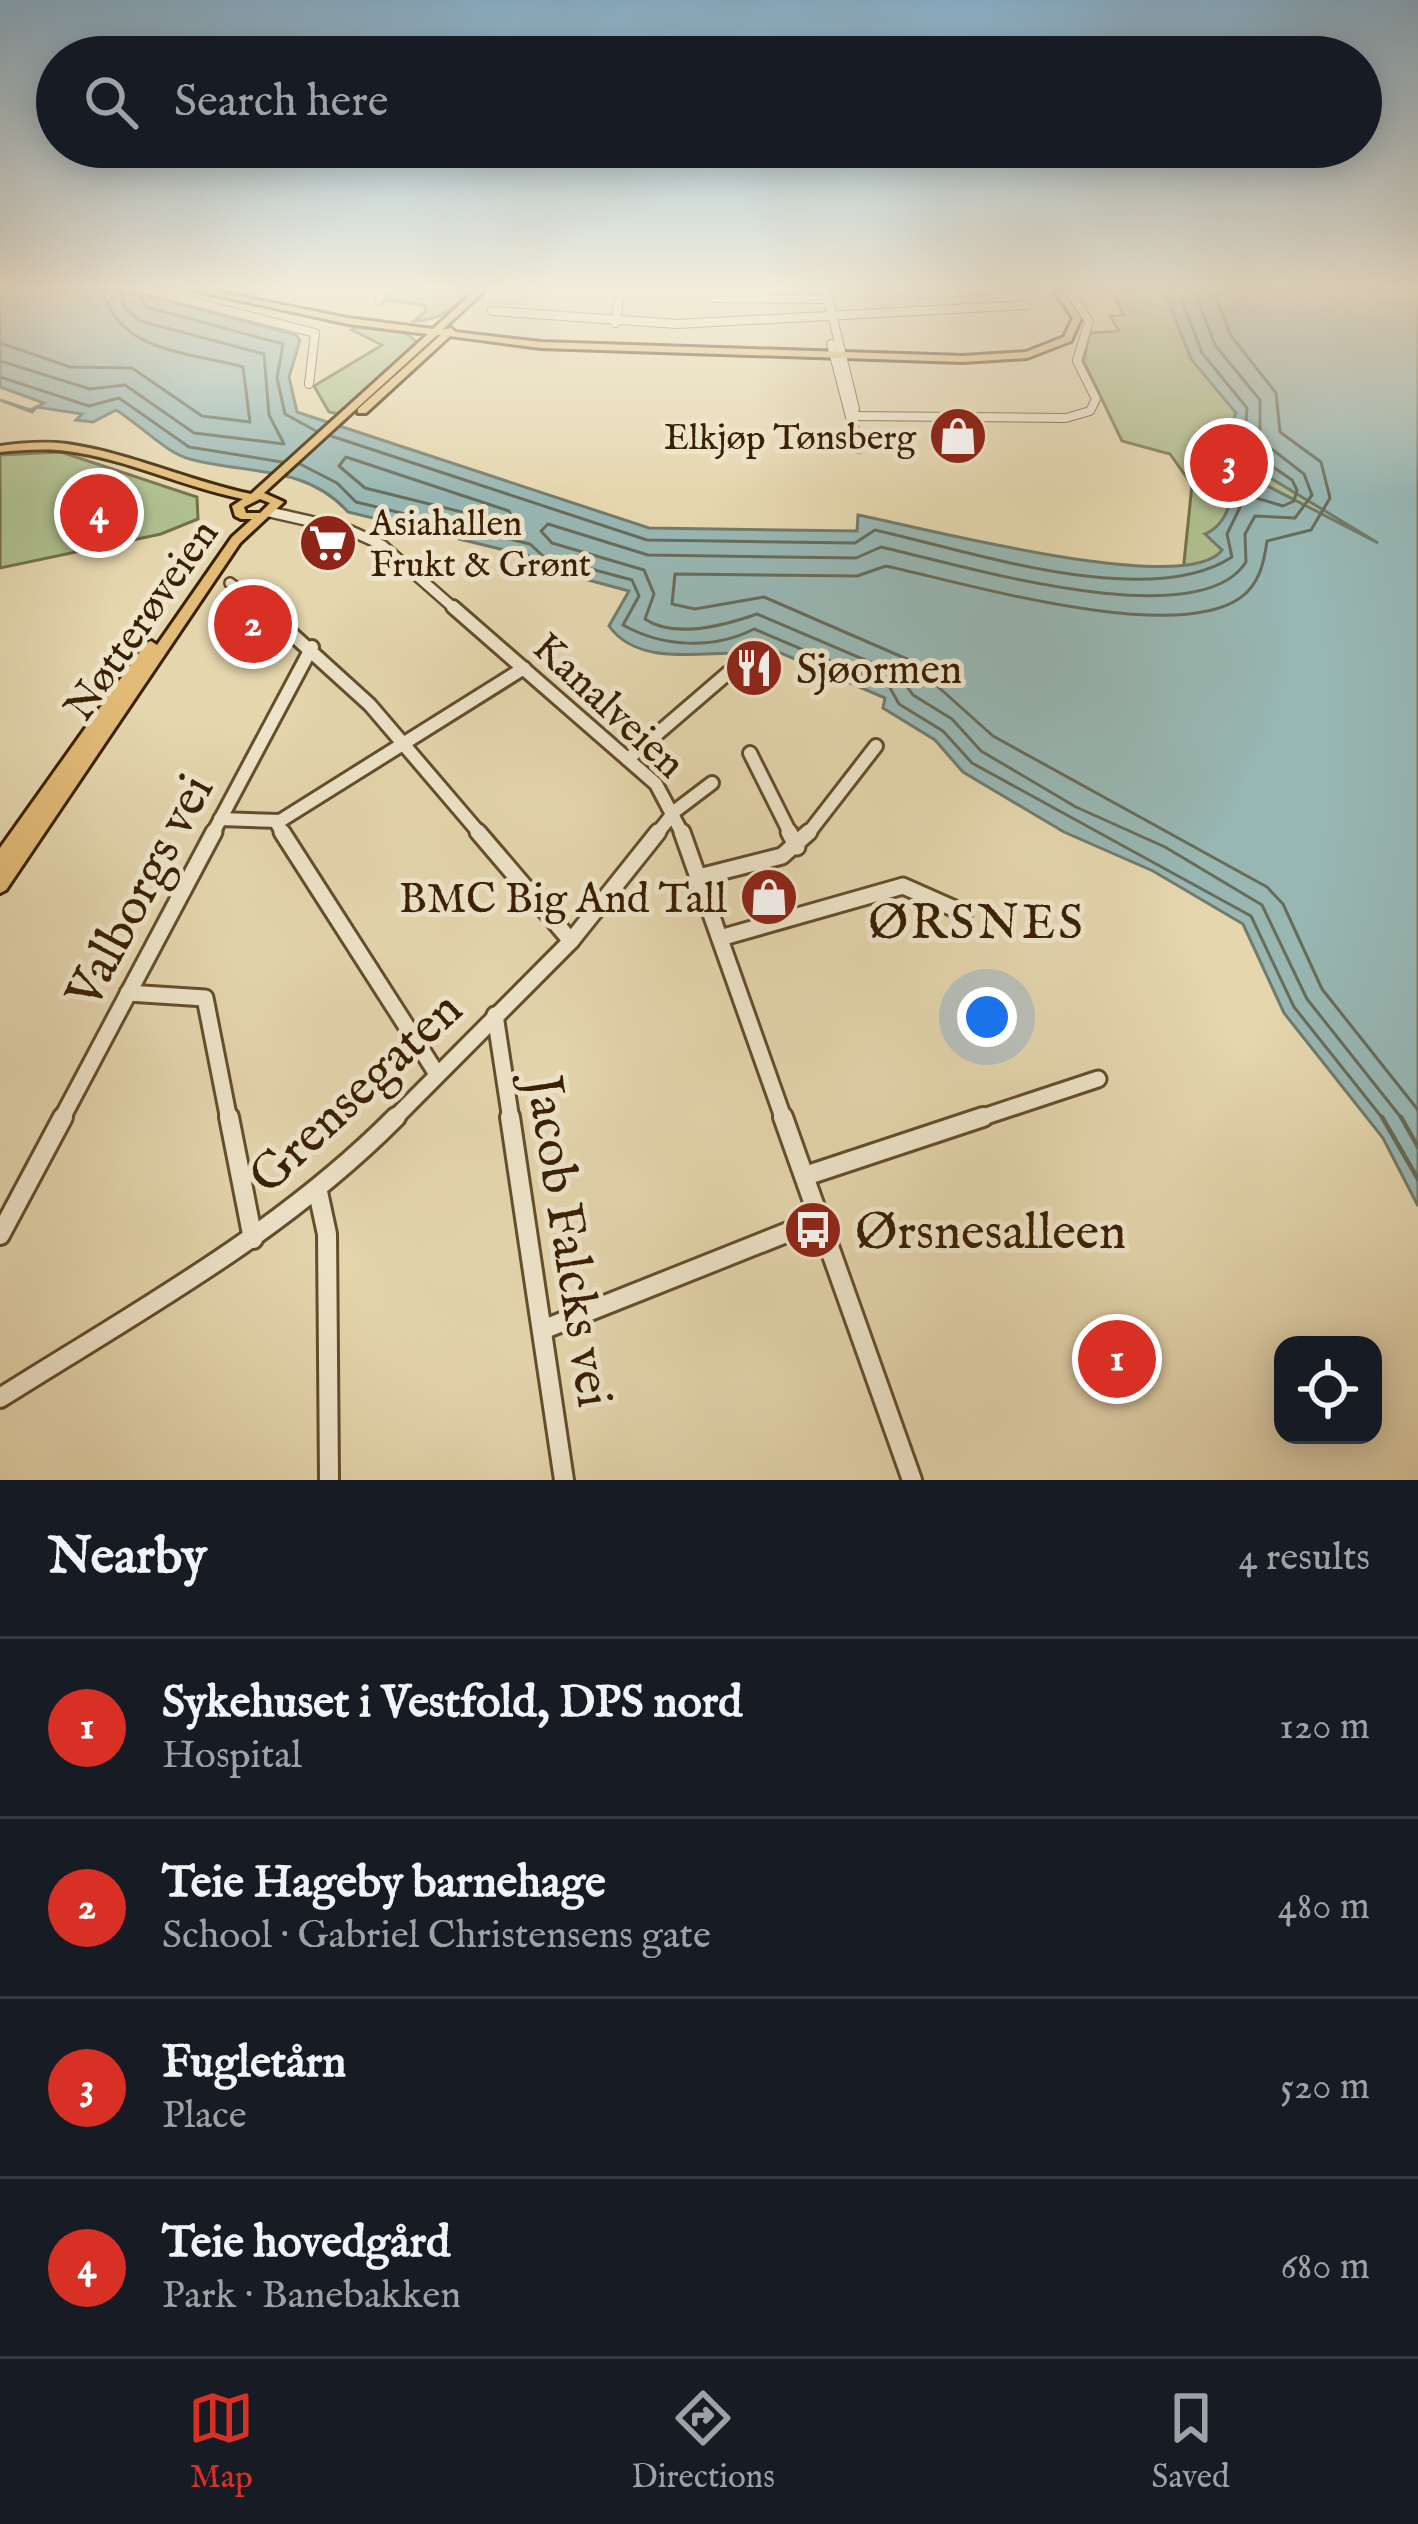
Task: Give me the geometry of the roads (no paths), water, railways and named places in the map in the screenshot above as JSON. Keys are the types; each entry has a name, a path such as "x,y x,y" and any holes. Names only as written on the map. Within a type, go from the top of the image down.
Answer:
{"main road":[{"path":"280,482 413,359"},
{"path":"352,416 415,359"},
{"path":"0,449 73,445 184,481 252,496 272,506"},
{"path":"184,481 238,512 272,506"},
{"name":"Nøtterøveien","path":"0,862 238,512 252,496 280,482"},
{"name":"Nøtterøveien","path":"0,885 236,540 272,506 280,482"}],"street":[{"path":"309,384 312,359"},
{"path":"839,359 856,410 852,416 858,447"},
{"path":"852,416 1066,418 1090,411 1095,396 1078,359"},
{"name":"Kanalveien","path":"272,506 382,545 656,784 675,811"},
{"path":"230,583 312,647 406,742 571,940"},
{"name":"Valborgs vei","path":"0,1234 312,647"},
{"path":"220,819 276,822 524,668"},
{"path":"628,759 728,673"},
{"path":"699,878 782,856 797,847 876,746"},
{"path":"750,753 797,847"},
{"name":"Grensegaten","path":"4,1387 253,1239 318,1192 571,940 675,811 712,783"},
{"path":"675,811 912,1480"},
{"path":"276,822 437,1074"},
{"path":"720,938 904,886 964,913"},
{"path":"128,993 205,998 253,1239"},
{"name":"Jacob Falcks vei","path":"495,1015 564,1480"},
{"path":"805,1176 1098,1079"},
{"path":"318,1192 327,1234 329,1480"},
{"path":"542,1330 820,1219"}],"water":[{"path":"0,359 294,359 289,377 297,412 649,528 857,531 858,515 1050,555 1159,566 1199,563 1222,550 1205,534 1226,512 1233,481 1258,481 1378,543 1234,456 1227,435 1236,413 1191,359 1418,359 1418,1206 1383,1138 1284,1013 1243,924 1153,871 1064,832 963,772 935,740 883,708 885,698 751,640 738,653 668,654 635,647 609,626 629,591 525,563 529,556 348,512 331,497 294,478 181,456 116,410 93,422 76,420 82,414 37,407 32,412 0,400 30,410 44,403 0,387"}],"place":[{"name":"Elkjøp Tønsberg","path":"958,436"},
{"name":"Fugletårn","path":"1229,463"},
{"name":"Teie hovedgård","path":"99,513"},
{"name":"Asiahallen Frukt & Grønt","path":"328,543"},
{"name":"Teie Hageby barnehage","path":"253,624"},
{"name":"Sjøormen","path":"754,668"},
{"name":"BMC Big And Tall","path":"769,897"},
{"name":"Ørsnesalleen","path":"813,1230"},
{"name":"Sykehuset i Vestfold, DPS nord","path":"1117,1359"}],"district":[{"name":"ØRSNES","path":"977,921"}]}
